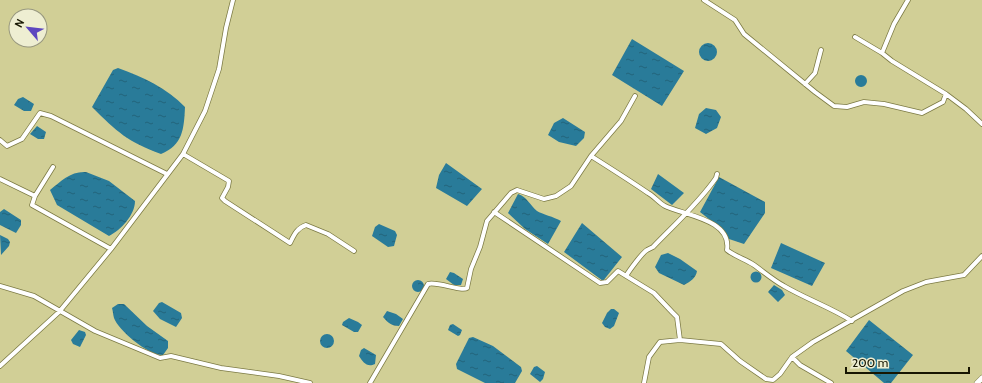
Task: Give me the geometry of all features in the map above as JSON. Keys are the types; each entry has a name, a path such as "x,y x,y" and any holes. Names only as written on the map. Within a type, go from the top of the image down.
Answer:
{"main road":[{"path":"977,383 982,378"}],"street":[{"path":"0,366 59,312 111,249 166,174 183,154 205,111 219,69 226,28 233,0"},
{"path":"704,0 735,20 744,34 834,106 847,107 864,102 884,104 922,113 943,102 946,94"},
{"path":"882,53 894,24 908,0"},
{"path":"855,38 882,53 892,61 946,94 966,109 982,124"},
{"path":"805,84 815,73 821,50"},
{"path":"370,383 428,284 443,284 461,290 467,288 471,268 480,247 485,227 494,212 514,191 526,192 544,199 556,196 571,186 591,156 621,121 635,96"},
{"path":"0,140 7,146 22,139 40,113 51,116 166,174"},
{"path":"183,154 229,181 228,187 222,198 225,201 290,243 296,231 300,227 306,225 328,234 354,251"},
{"path":"591,156 650,194 665,206 697,216 713,225 727,240 727,250 735,256 754,265 786,287 831,308 852,321"},
{"path":"53,166 35,196 32,205 111,249"},
{"path":"626,276 631,267 644,253 652,248 686,212 695,205 711,185 717,174"},
{"path":"0,179 35,196"},
{"path":"494,212 600,283 607,282 618,271 654,293 677,317 680,340"},
{"path":"644,383 650,357 660,342 680,340 721,344 740,361 766,379 773,380 780,374 792,357 813,342 903,291 926,282 964,275 982,256"},
{"path":"0,286 34,296 59,312 95,331 160,358 171,356 220,368 279,376 310,383"},
{"path":"792,357 800,364 831,383"}],"water":[{"path":"632,39 684,71 662,106 612,75"},
{"path":"708,43 714,46 717,52 714,58 708,61 702,58 699,52 702,46"},
{"path":"118,68 154,84 170,94 185,107 183,129 178,141 174,146 161,154 140,145 116,130 92,107 113,70"},
{"path":"861,75 865,77 867,81 865,85 861,87 857,85 855,81 857,77"},
{"path":"23,97 34,104 31,111 24,111 14,105 18,99"},
{"path":"706,108 716,110 721,117 717,128 706,134 695,128 699,114"},
{"path":"563,118 585,132 584,138 576,146 559,142 548,135 554,123"},
{"path":"37,126 46,132 44,139 38,139 30,134"},
{"path":"446,163 482,189 467,206 436,188 439,175"},
{"path":"86,172 109,181 135,201 133,212 130,217 118,230 109,236 57,205 50,190 71,175"},
{"path":"658,174 684,193 672,205 651,189"},
{"path":"719,177 765,202 765,213 744,244 729,239 724,231 700,212"},
{"path":"518,194 526,199 537,211 561,221 548,244 525,229 508,213"},
{"path":"4,209 21,220 21,225 16,233 0,225 0,212"},
{"path":"582,223 622,257 603,281 564,252"},
{"path":"379,224 395,231 397,235 394,246 388,247 372,236 375,227"},
{"path":"0,235 8,239 10,242 9,246 1,255"},
{"path":"781,243 825,263 812,286 771,268"},
{"path":"668,253 680,259 697,271 692,280 684,285 659,273 655,267 661,255"},
{"path":"756,271 760,273 762,277 760,281 756,283 752,281 750,277 752,273"},
{"path":"450,272 463,279 461,285 454,285 446,279"},
{"path":"418,280 422,282 424,286 422,290 418,292 414,290 412,286 414,282"},
{"path":"774,285 782,290 785,295 778,302 768,292"},
{"path":"162,302 181,313 182,318 176,327 160,319 153,311 159,303"},
{"path":"118,304 124,304 147,326 168,341 168,348 163,355 157,354 142,347 121,329 114,318 112,308"},
{"path":"611,309 614,309 619,313 614,326 610,329 605,327 602,323 607,313"},
{"path":"387,311 396,314 403,319 399,326 390,324 383,317"},
{"path":"349,318 362,325 358,332 354,332 342,325 343,322"},
{"path":"869,320 913,355 891,383 884,383 846,351"},
{"path":"453,324 462,330 460,335 458,336 448,330 450,325"},
{"path":"79,330 85,332 86,335 80,347 73,344 71,340"},
{"path":"324,334 330,334 334,338 334,344 330,348 324,348 320,344 320,338"},
{"path":"473,337 493,346 521,367 522,371 515,383 485,383 457,369 456,364 469,338"},
{"path":"364,348 376,355 375,364 367,365 359,356 361,350"},
{"path":"537,366 545,372 543,379 540,382 530,374 534,367"}]}
